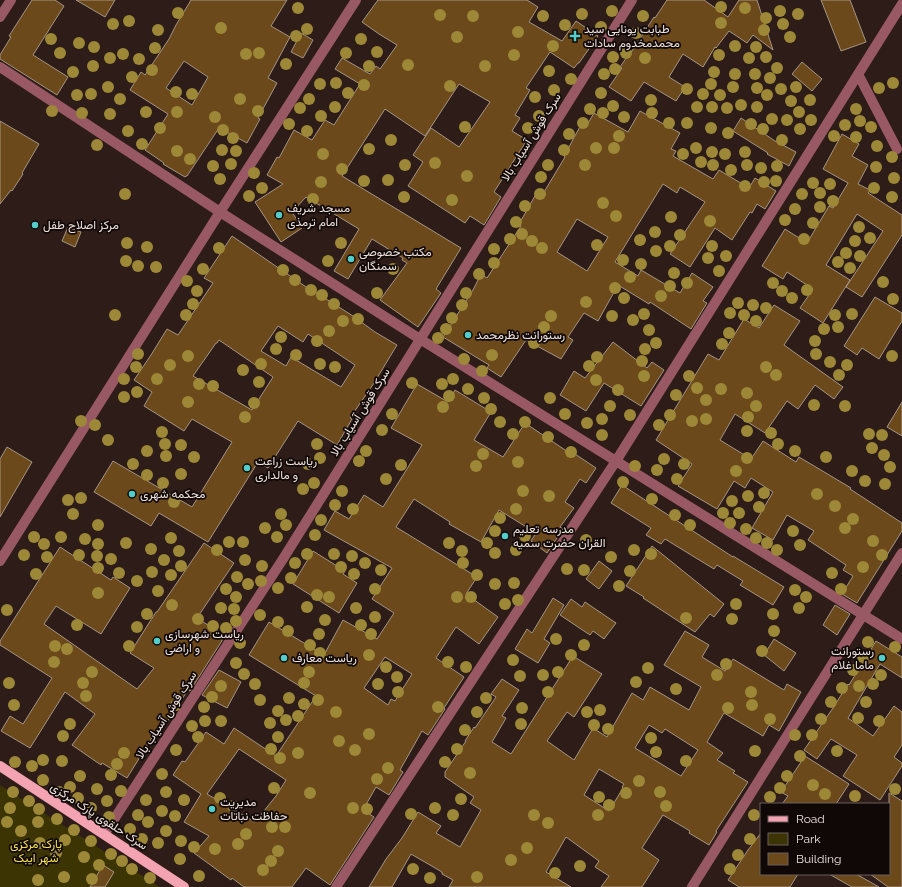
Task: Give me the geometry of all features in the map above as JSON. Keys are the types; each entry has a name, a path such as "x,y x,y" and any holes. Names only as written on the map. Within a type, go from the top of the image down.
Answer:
{"main road":[{"name":"سرک حلقوی پارک مرکزی","path":"0,766 184,887"}],"street":[{"path":"0,17 11,0"},
{"path":"0,561 220,212 356,0"},
{"name":"سرک قوش آسیاب بالا","path":"104,834 283,559 632,0"},
{"path":"336,887 616,461 902,4 897,0"},
{"path":"0,67 220,212 420,340 902,639"},
{"path":"858,74 897,149"},
{"path":"692,887 902,553"}],"green space":[{"name":"پارک مرکزی شهر ایبک","path":"0,785 160,887 0,887"}],"building":[{"path":"32,0 55,0 64,6 33,55 68,77 57,95 0,59 0,55 11,37 9,36"},
{"path":"76,0 115,0 105,17"},
{"path":"191,0 287,0 271,26 290,37 268,78 277,83 258,118 260,119 247,143 219,128 185,177 163,164 164,163 145,150 168,114 130,90 141,72 145,75 169,39","holes":["184,61 208,77 192,105 166,88"]},
{"path":"378,0 527,0 538,7 529,22 562,41 576,21 598,36 574,68 550,52 526,88 530,90 515,115 520,118 512,131 527,140 494,192 501,197 484,225 470,216 465,223 408,186 423,162 413,155 431,128 459,147 490,102 459,84 425,136 385,109 342,176 461,248 436,289 441,293 418,327 380,300 407,263 402,260 403,258 372,239 348,279 334,271 359,229 306,197 292,212 302,228 281,242 255,202 283,184 267,175 277,157 279,158 294,130 312,140 325,120 334,125 360,84 335,69 342,58 370,74 376,66 380,69 397,45 362,22"},
{"path":"667,0 704,0 728,17 739,0 757,0 773,50 753,35 747,43 729,31 716,48 715,47 703,67 683,54 669,77 685,87 676,101 644,82 631,101 609,87 622,68 620,67"},
{"path":"821,0 850,0 866,42 841,51"},
{"path":"301,33 313,40 303,58 291,52"},
{"path":"802,62 822,79 812,91 792,74"},
{"path":"640,111 680,133 671,149 676,151 673,156 713,179 719,170 749,188 755,178 776,191 765,209 757,204 732,240 715,228 690,267 670,254 705,202 680,187 677,193 663,184 615,262 638,276 641,270 680,293 692,273 713,287 703,301 707,303 691,329 650,302 649,304 618,285 598,321 584,313 568,337 573,340 561,359 526,340 501,377 487,368 489,365 443,337 473,290 481,274 487,278 521,226 519,224 536,194 541,197 565,157 564,156 582,123 587,125 594,113 628,132","holes":["577,219 608,237 587,271 557,252"]},
{"path":"741,118 775,141 796,152 789,166 767,154 768,153 733,131"},
{"path":"0,121 39,144 12,191 11,190 0,204"},
{"path":"842,134 859,144 852,156 868,165 858,184 870,190 868,193 902,215 902,235 862,297 846,287 883,231 857,214 826,265 850,280 823,323 800,308 813,289 787,272 783,279 762,266 785,229 807,243 829,206 833,208 848,183 823,169"},
{"path":"68,227 81,232 75,247 62,241"},
{"path":"232,236 312,291 397,345 374,383 350,418 352,419 337,445 298,421 268,468 258,462 208,542 159,513 151,526 94,492 113,461 192,507 232,442 192,419 184,431 144,406 152,392 134,380 167,329 178,335 213,283 204,278","holes":["278,326 303,342 308,334 355,365 341,387 291,357 286,366 261,351","219,340 273,377 252,410 193,376"]},
{"path":"875,297 902,313 902,321 879,359 862,348 857,355 844,346"},
{"path":"774,305 800,321 784,345 843,387 834,399 815,385 798,409 787,401 765,433 735,414 720,440 751,459 763,441 796,462 799,457 851,488 850,489 902,523 902,531 857,603 842,594 853,576 843,570 846,565 808,540 814,531 787,515 773,540 752,528 773,492 751,478 745,488 734,481 717,509 678,486 692,464 656,440 708,354 719,360 744,319 759,328"},
{"path":"613,342 647,368 652,362 664,370 641,406 604,383 586,411 560,395 574,371 585,378"},
{"path":"417,384 448,402 455,390 491,412 474,440 503,457 525,423 571,454 572,452 596,468 586,483 580,479 565,502 574,508 560,527 563,529 547,553 531,541 536,533 499,510 481,542 449,524 450,522 414,499 396,527 477,577 466,594 498,617 479,644 456,627 436,658 464,677 428,735 422,731 400,770 403,772 389,795 376,787 363,810 374,817 330,885 306,868 292,887 244,887 232,878 231,880 194,853 209,836 184,822 201,794 173,775 182,761 185,762 206,732 224,744 234,728 276,756 316,696 249,655 269,622 324,655 343,620 377,639 394,613 372,599 392,568 324,530 335,511 349,519 364,495 383,507 422,445 391,428","holes":["385,657 412,674 395,701 391,699 388,705 364,688","239,749 286,780 276,796 255,822 207,794"]},
{"path":"902,402 902,436 887,427"},
{"path":"7,447 32,462 0,517 0,459"},
{"path":"622,485 733,557 784,587 773,605 740,585 743,581 717,565 714,569 665,539 661,544 646,535 651,528 611,503"},
{"path":"204,543 234,563 197,618 225,636 190,691 188,690 167,722 163,720 127,778 102,763 101,765 72,745 95,714 65,692 30,748 1,731 10,716 23,724 52,678 0,645 0,641 60,547 111,580 113,577 130,588 101,634 56,606 44,624 137,689 154,668 130,653 156,612"},
{"path":"652,546 724,604 714,617 710,614 695,632 626,586"},
{"path":"313,551 345,571 343,574 357,583 339,613 293,584"},
{"path":"599,561 612,571 599,589 586,579"},
{"path":"553,598 564,605 544,639 550,643 538,663 515,649 527,629 532,633"},
{"path":"571,599 582,607 585,602 616,623 604,639 593,631 590,635 560,615"},
{"path":"835,605 850,614 837,635 823,625"},
{"path":"685,631 709,645 702,657 725,671 733,659 784,690 787,684 801,692 779,731 769,725 763,736 724,713 707,742 723,753 717,760 735,771 733,773 748,782 716,831 717,832 709,845 689,833 690,831 663,815 642,848 659,860 642,887 601,887 609,876 595,867 599,861 566,837 546,872 571,887 449,887 453,880 411,854 392,887 369,887 418,812 441,826 436,833 460,847 481,810 470,803 474,797 445,777 445,772 474,727 475,728 496,697 491,694 502,679 519,690 502,716 506,718 492,742 511,754 573,656 602,674 574,717 567,712 547,741 574,760 593,728 607,737 632,693 643,700 650,687 689,710 701,687 664,665","holes":["649,725 662,733 665,729 698,750 681,776 635,748","599,769 624,784 609,811 584,795"]},
{"path":"774,639 796,653 784,671 764,655"},
{"path":"876,641 902,657 902,678 880,664 848,718 873,736 894,706 902,712 902,745 894,757 902,763 902,766 880,800 843,776 857,755 831,739 817,759 804,750 848,684 849,685"},
{"path":"219,670 241,682 227,708 202,695"},
{"path":"805,756 849,784 837,803 783,803 788,796 781,792"},
{"path":"889,793 902,801 902,887 888,887 871,875 890,875"},
{"path":"760,834 760,875 797,875 790,887 739,887 728,880"},
{"path":"103,865 114,872 105,887 90,887"},
{"path":"831,875 858,875 879,887 852,887"}],"place":[{"name":"طبابت یونایی سید محمدمخدوم سادات","path":"575,36"},
{"name":"مسجد شریف امام ترمذی","path":"279,215"},
{"name":"مرکز اصلاح طفل","path":"35,225"},
{"name":"مکتب خصوصی سمنگان","path":"351,259"},
{"name":"رستورانت نظرمحمد","path":"468,335"},
{"name":"ریاست زراعت و مالداری","path":"247,468"},
{"name":"محکمه شهری","path":"132,494"},
{"name":"مدرسه تعلیم القران حضرت سمیه","path":"505,536"},
{"name":"ریاست شهرسازی و اراضی","path":"157,641"},
{"name":"ریاست معارف","path":"284,658"},
{"name":"رستورانت ماما غلام","path":"882,658"},
{"name":"مدیریت حفاظت نباتات","path":"212,809"}]}
